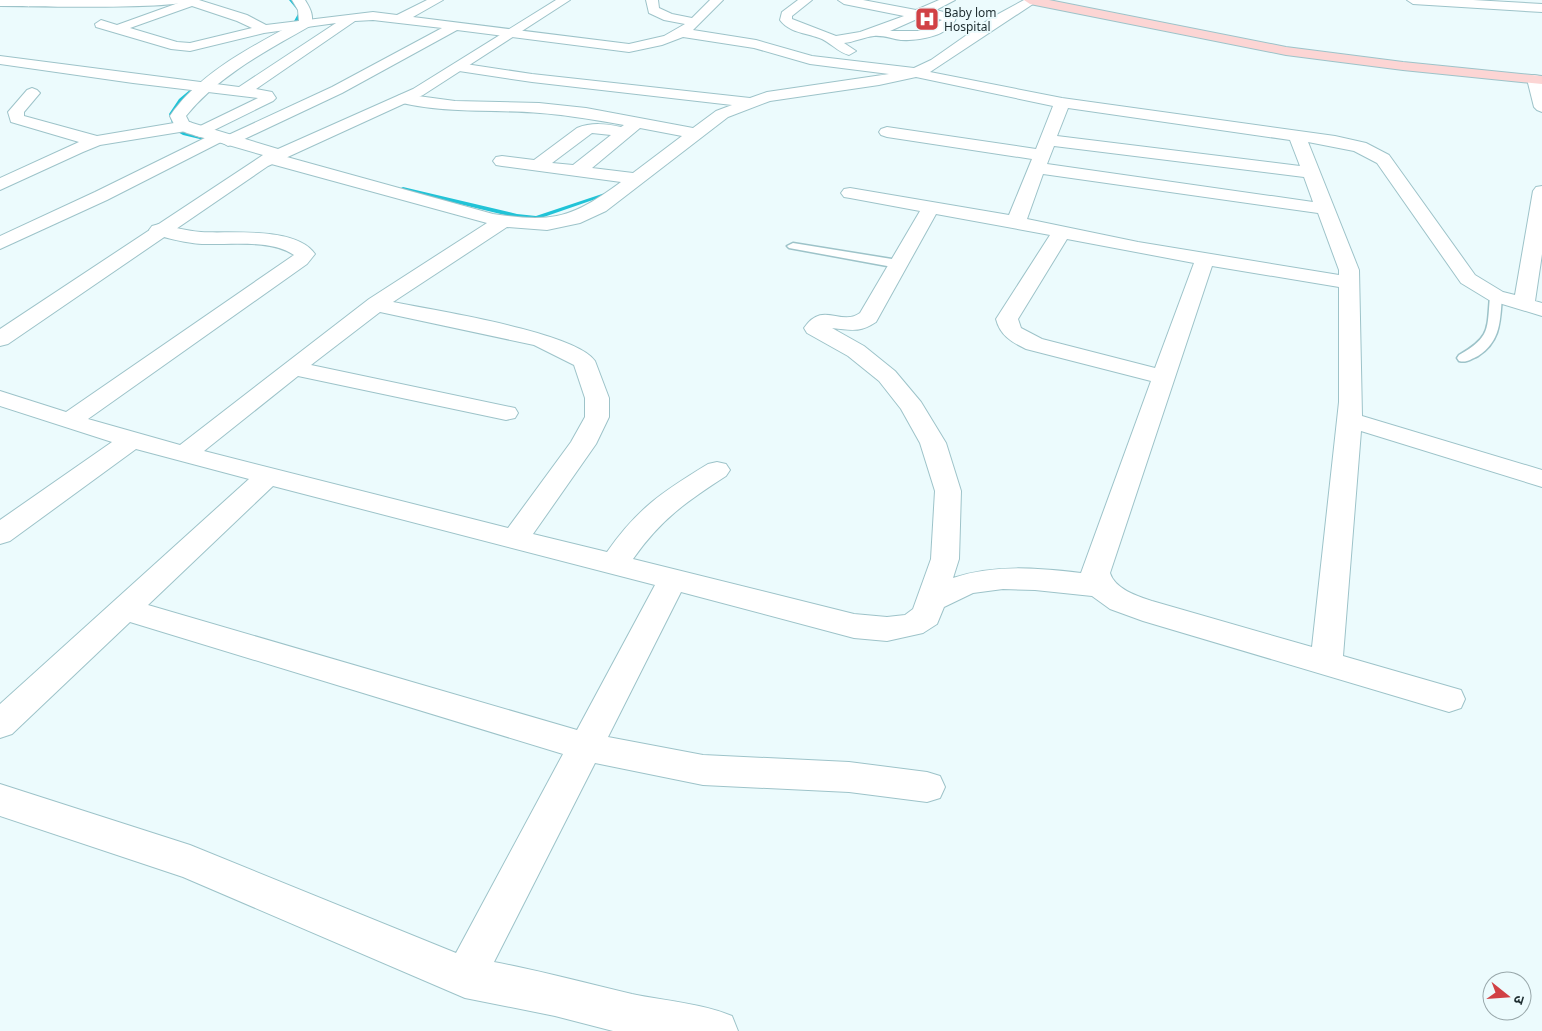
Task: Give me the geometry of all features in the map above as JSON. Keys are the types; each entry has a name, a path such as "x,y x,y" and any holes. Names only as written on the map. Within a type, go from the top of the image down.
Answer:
{"main road":[{"path":"1032,0 1286,51 1403,66 1539,78"},
{"path":"1045,0 1282,47 1539,78"}],"street":[{"path":"298,0 303,5 306,14 305,23"},
{"path":"399,19 437,0"},
{"path":"0,339 159,230 274,156 403,99 444,77 564,0"},
{"path":"652,0 653,10 658,14 694,22"},
{"path":"101,24 176,46 190,47 264,29 373,16 511,35 629,48 660,43 683,33 717,0"},
{"path":"806,0 786,15 786,20 793,25 829,36 851,52 853,66"},
{"path":"844,0 945,15 950,18 950,21 919,37 871,32"},
{"path":"834,40 854,38 949,0"},
{"path":"305,23 254,54 186,103 178,116 182,124 274,156 504,221 547,224 573,219 599,207 722,114 767,97 879,81 916,73 936,63 996,21 1032,0"},
{"path":"1413,0 1454,1 1542,8"},
{"path":"0,2 187,1 242,18 264,29"},
{"path":"118,29 187,1"},
{"path":"243,91 351,18"},
{"path":"0,244 223,139 337,90 456,26"},
{"path":"583,29 621,35 625,38 629,48"},
{"path":"683,33 756,44 810,60 916,73 1062,103 1360,146 1383,159 1468,279 1496,296 1533,308 1541,198"},
{"path":"0,60 133,79 243,91 267,95 268,98 193,129 97,141 77,148 0,185"},
{"path":"0,72 24,64"},
{"path":"459,67 532,78 750,102"},
{"path":"444,77 558,93"},
{"path":"1539,78 1542,107"},
{"path":"32,93 16,112 17,119 44,128 97,141"},
{"path":"403,99 455,106 563,110 631,127"},
{"path":"1016,222 1062,103"},
{"path":"537,166 583,131 591,128 631,127 697,134"},
{"path":"577,171 631,127"},
{"path":"887,132 1042,154 1325,209"},
{"path":"1297,136 1349,270 1350,420 1326,663"},
{"path":"1042,154 1311,174"},
{"path":"502,161 637,179"},
{"path":"850,193 1016,222 1138,248 1349,283"},
{"path":"0,398 132,440 854,626 888,629 912,625 926,616 944,559 948,491 933,443 912,407 887,376 856,351 815,328 821,321 858,324 863,322 931,207"},
{"path":"186,454 293,368 376,305 504,221"},
{"path":"69,421 300,260 305,254 291,245 272,242 200,238 159,230"},
{"path":"1062,232 1007,319 1009,329 1017,337 1034,344 1164,377"},
{"path":"1099,586 1095,573 1205,259"},
{"path":"376,305 541,340 569,352 584,361 597,398 597,417 583,444 516,539"},
{"path":"293,368 506,413"},
{"path":"1350,420 1542,479"},
{"path":"0,534 132,440"},
{"path":"614,564 650,518 674,497 717,470"},
{"path":"0,724 268,476"},
{"path":"465,977 673,579"},
{"path":"932,600 970,583 998,579 1040,580 1099,586 1121,601 1143,610 1449,699"},
{"path":"124,609 586,746 703,770 849,777 927,786"},
{"path":"0,800 190,862 465,977 555,995 633,1015 717,1031"}],"lane":[{"path":"793,246 898,264"},
{"path":"1464,358 1483,348 1492,338 1496,296"}],"waterway":[{"path":"291,0 301,12 295,23"},
{"path":"175,125 171,114 181,100 193,90"},
{"path":"178,130 185,134 208,139"},
{"path":"403,189 517,216 536,218 610,193"}],"place":[{"name":"Baby lom Hospital","path":"927,19"}]}
